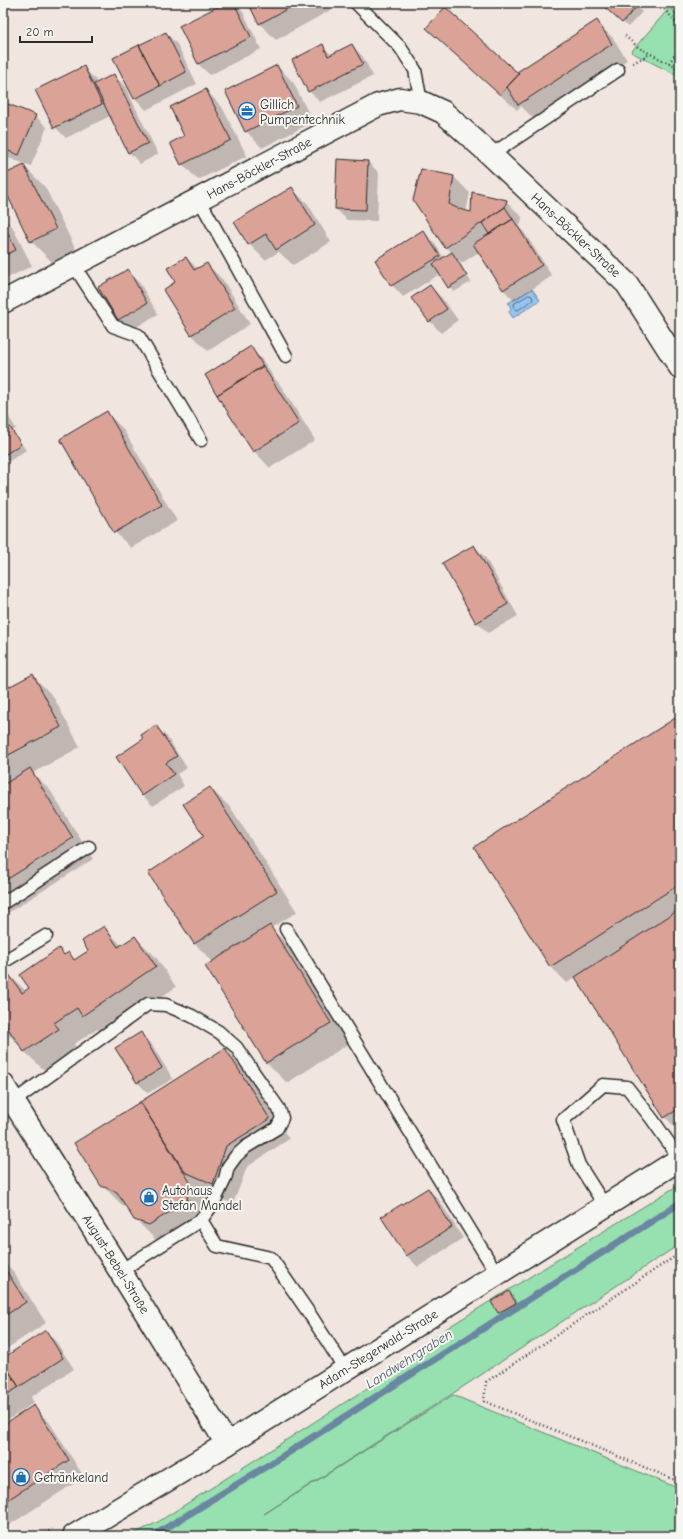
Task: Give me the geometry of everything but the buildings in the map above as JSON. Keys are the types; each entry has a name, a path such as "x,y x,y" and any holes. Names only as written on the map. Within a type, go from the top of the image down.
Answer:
{"street":[{"name":"Hans-Böckler-Straße","path":"3,302 378,105 400,99 421,102 443,112 491,155 627,284 680,367"},
{"name":"August-Bebel-Straße","path":"8,1094 227,1444"},
{"name":"Adam-Stegerwald-Straße","path":"74,1536 227,1444 680,1159"}],"lane":[{"path":"356,3 400,47 404,53 415,70 421,102"},
{"path":"491,155 618,70"},
{"path":"198,199 286,356"},
{"path":"73,264 113,326 138,335 201,440"},
{"path":"3,904 89,847"},
{"path":"286,929 497,1274"},
{"path":"3,962 46,936"},
{"path":"8,1094 148,1004 166,1005 192,1016 219,1032 236,1047 279,1109 282,1118 277,1128 246,1147 236,1156 228,1167 225,1179 213,1204 201,1220 120,1271"},
{"path":"605,1206 579,1165 562,1120 603,1084 627,1087 652,1118 680,1159"},
{"path":"201,1220 216,1246 271,1258 345,1369"}],"path":[{"path":"659,3 680,26"},
{"path":"625,36 639,48 680,69"},
{"path":"669,63 680,48"},
{"path":"680,1253 486,1382 484,1401 680,1482"}],"green space":[{"path":"670,7 680,19 680,77 631,52"},
{"path":"680,1184 680,1244 452,1394 264,1514 453,1395 680,1489 680,1536 129,1536 158,1522 397,1369 447,1328"}],"water":[{"path":"532,289 540,300 513,318 509,312 511,308 508,303"}],"waterway":[{"name":"Landwehrgraben","path":"153,1536 283,1456 680,1203"}],"place":[{"name":"Gillich Pumpentechnik","path":"247,111"},
{"name":"Autohaus Stefan Mandel","path":"149,1197"},
{"name":"Getränkeland","path":"21,1477"}]}
